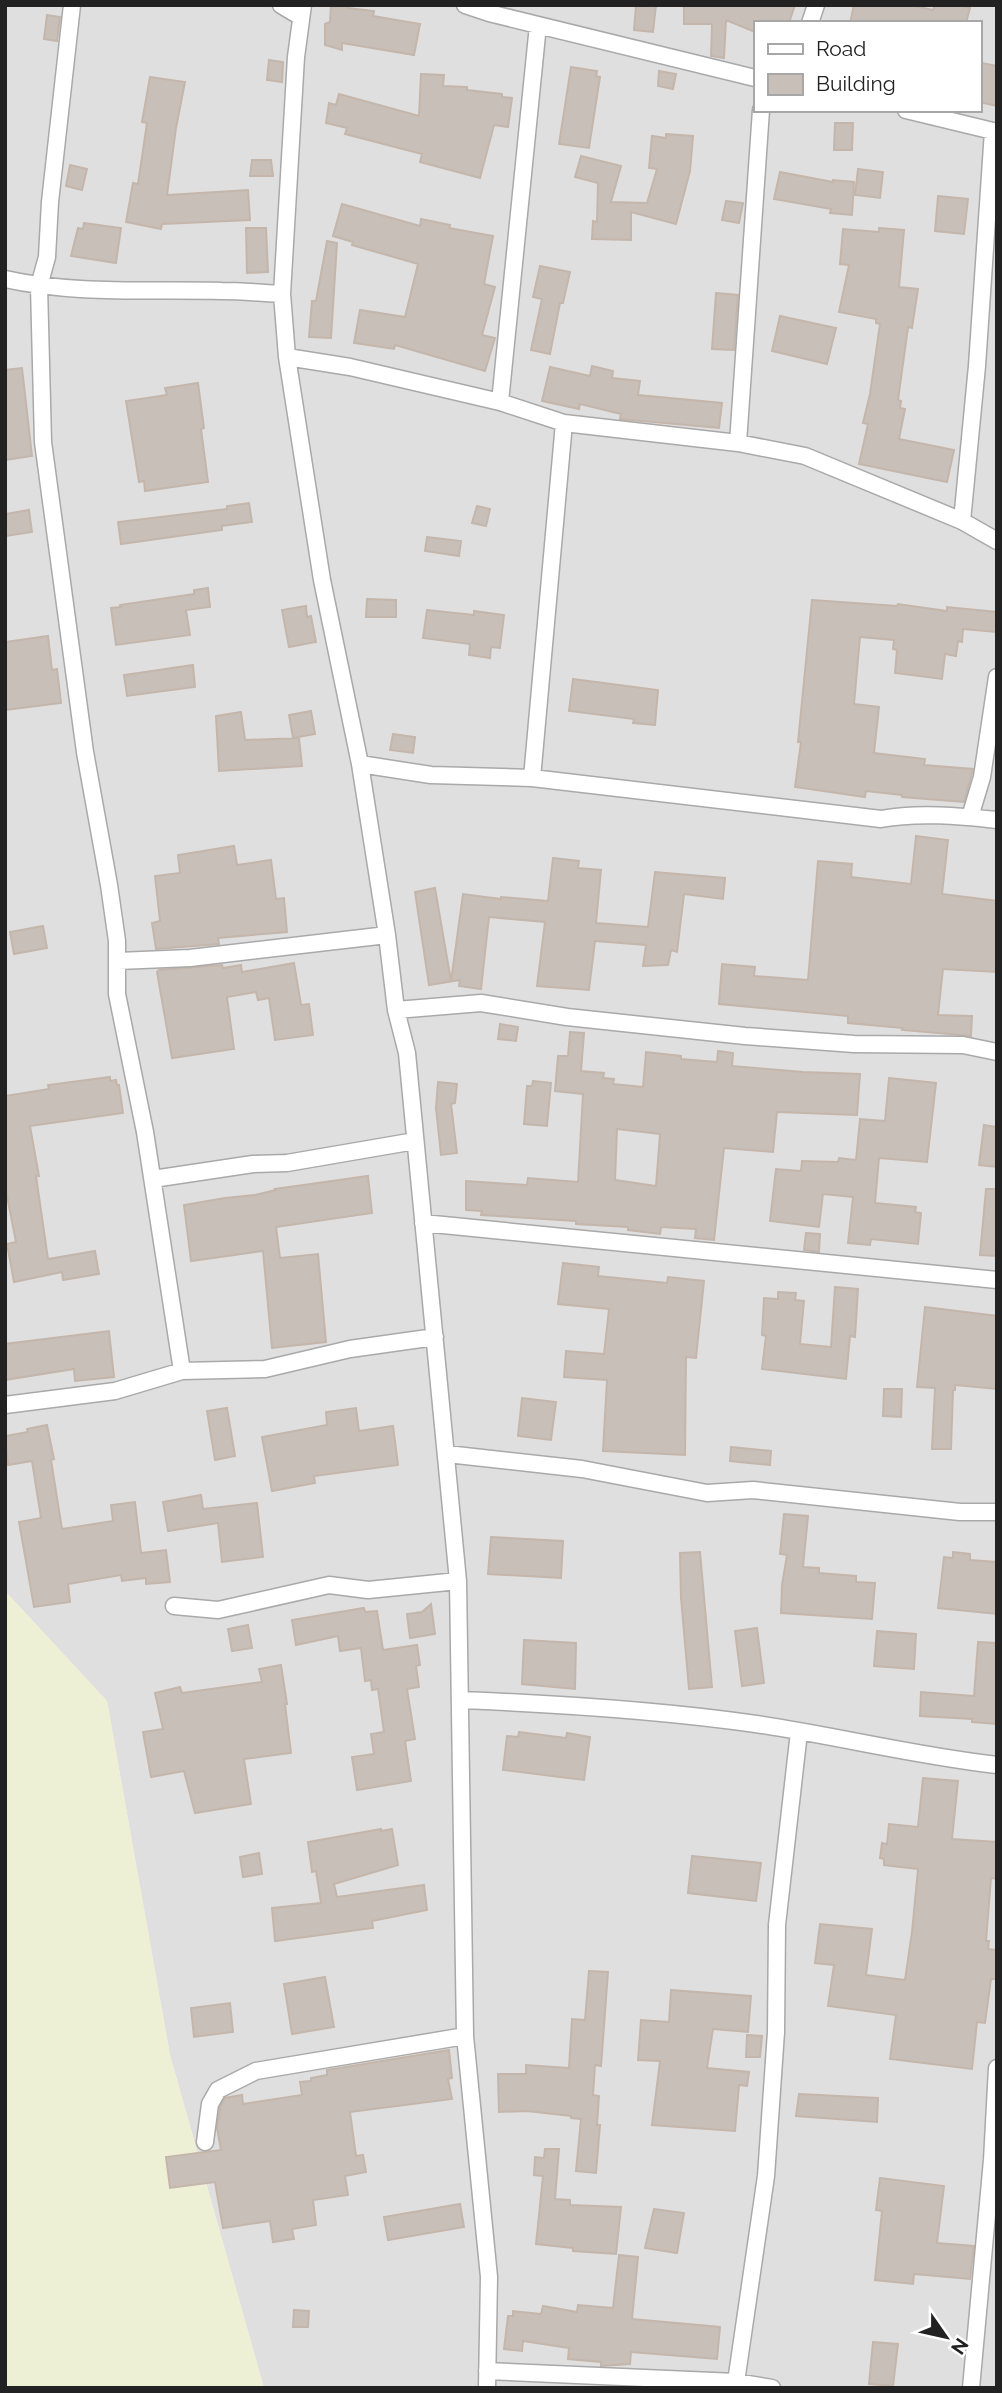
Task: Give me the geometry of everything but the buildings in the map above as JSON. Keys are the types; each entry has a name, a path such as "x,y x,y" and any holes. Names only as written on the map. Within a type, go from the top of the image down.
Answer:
{"street":[{"path":"72,5 50,202 47,257 39,286 43,442 85,752 109,886 118,961 117,994 153,1179 182,1371"},
{"path":"281,5 302,11 296,57 282,294 287,357 322,580 359,764 387,935 396,1010 407,1053 447,1454 458,1581 465,2036 489,2277 487,2379 736,2382 772,2388"},
{"path":"465,5 754,78"},
{"path":"500,402 538,25"},
{"path":"738,443 761,112"},
{"path":"914,112 995,132 962,521"},
{"path":"5,279 39,286 126,292 221,290 282,294"},
{"path":"287,357 349,367 500,402 564,423 738,443 805,456 962,521 997,541"},
{"path":"532,778 564,423"},
{"path":"970,817 982,777 997,677"},
{"path":"359,764 431,775 532,778 881,819 896,816 997,820"},
{"path":"118,961 190,958 387,935"},
{"path":"396,1010 481,1003 568,1017 745,1036 855,1044 963,1045 997,1052"},
{"path":"153,1179 253,1164 287,1163 415,1141"},
{"path":"423,1223 997,1280"},
{"path":"5,1405 115,1391 182,1371 265,1369 350,1349 435,1338"},
{"path":"447,1454 582,1469 707,1493 753,1490 960,1513 997,1512"},
{"path":"174,1606 218,1610 329,1585 368,1590 458,1581"},
{"path":"461,1700 588,1705 693,1716 997,1765"},
{"path":"736,2382 766,2176 776,2032 777,1925 799,1731"},
{"path":"205,2142 210,2104 218,2090 256,2071 465,2036"},
{"path":"971,2388 992,2160 997,2068"}],"shaded area":[{"path":"5,5 997,5 997,2388 264,2388 170,2055 107,1701 5,1591"}],"green space":[{"path":"5,1591 107,1701 170,2055 264,2388 5,2388"}]}
